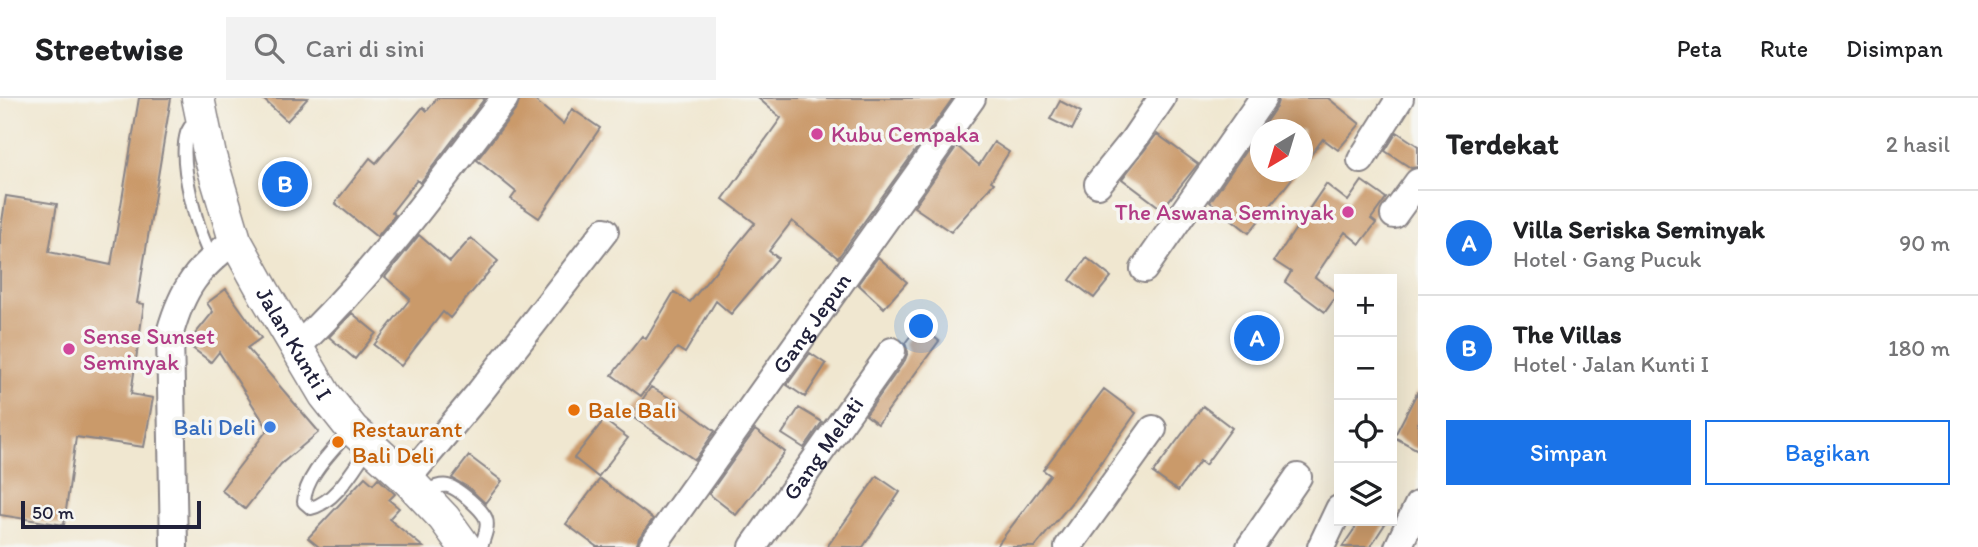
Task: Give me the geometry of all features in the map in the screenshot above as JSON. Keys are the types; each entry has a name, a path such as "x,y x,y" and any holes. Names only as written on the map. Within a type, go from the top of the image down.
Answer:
{"street":[{"path":"298,346 347,296 505,98"},
{"name":"Gang Jepun","path":"652,547 972,98"},
{"path":"1098,184 1132,142 1162,98"},
{"path":"1144,269 1263,98"},
{"path":"1361,159 1399,98"},
{"name":"Jalan Kunti I","path":"199,104 210,156 223,249 265,294 325,395 361,438 414,486 466,547"},
{"path":"1394,215 1418,182"},
{"path":"414,486 480,391 605,231"},
{"path":"174,547 170,333 183,295 223,249"},
{"name":"Gang Melati","path":"753,547 892,351"},
{"path":"1068,547 1153,429"},
{"path":"1250,547 1298,477"},
{"path":"1398,547 1418,505"},
{"path":"1321,547 1334,520"}],"lane":[{"path":"361,438 345,480 321,506 311,508 304,502 304,495 314,474 361,438"},
{"path":"414,486 448,486 473,502 486,518 487,528 481,547"}],"building":[{"path":"139,98 171,98 137,303 144,304 131,394 153,398 144,447 76,437 64,525 0,515 0,234 6,196 57,204 49,252 111,265"},
{"path":"262,98 308,98 287,121"},
{"path":"437,98 485,98 420,183 417,180 392,212 395,215 377,237 335,203 370,158 376,163 423,107 427,111"},
{"path":"520,98 532,98 563,124 572,109 600,128 539,218 511,199 516,192 477,160 517,108"},
{"path":"758,98 953,98 838,258 792,221 769,251 778,258 731,314 716,301 685,353 677,348 641,396 612,375 642,336 646,339 674,292 690,302 755,223 723,199 781,118"},
{"path":"1279,98 1328,98 1360,124 1338,150 1323,139 1313,152 1313,119 1268,119"},
{"path":"1060,101 1081,112 1072,130 1050,119"},
{"path":"1397,132 1418,146 1418,167 1411,168 1385,151"},
{"path":"1157,134 1198,164 1162,209 1122,179"},
{"path":"994,142 1009,152 991,181 994,183 951,232 914,207 957,146 979,165"},
{"path":"1250,144 1250,182 1289,182 1249,233 1210,202"},
{"path":"1362,181 1386,198 1371,219 1376,223 1360,244 1345,232 1315,277 1334,291 1334,300 1325,312 1285,282 1291,272 1274,261 1326,184 1348,201"},
{"path":"419,235 450,262 471,238 498,261 450,318 443,312 401,366 374,345 410,299 385,277"},
{"path":"878,257 907,282 884,308 858,284"},
{"path":"1087,258 1111,277 1094,298 1070,280"},
{"path":"226,289 261,338 247,348 319,432 281,464 245,509 221,490 268,429 219,352 211,362 187,344 213,312 207,303"},
{"path":"352,313 376,333 355,359 329,337"},
{"path":"919,325 939,341 878,424 866,415 905,360 908,352 905,343"},
{"path":"810,353 826,364 805,397 787,385"},
{"path":"651,387 715,431 695,460 631,416"},
{"path":"1104,389 1136,413 1077,496 1035,547 996,547 1050,475 1043,470"},
{"path":"1418,391 1418,450 1397,439 1397,431"},
{"path":"1203,406 1232,428 1205,465 1200,461 1178,491 1153,473"},
{"path":"799,408 822,422 804,448 782,434"},
{"path":"604,420 628,438 598,477 574,458"},
{"path":"755,430 785,452 736,515 709,494"},
{"path":"469,456 502,481 485,503 469,488 452,478"},
{"path":"877,476 900,492 863,547 827,547"},
{"path":"365,477 373,484 378,478 395,494 389,500 399,508 389,519 423,547 319,547 308,538"},
{"path":"600,479 653,519 639,538 636,547 597,547 566,524"},
{"path":"1357,526 1384,526 1370,547 1342,547"}],"place":[{"name":"Kubu Cempaka","path":"817,134"},
{"name":"The Villas","path":"285,184"},
{"name":"The Aswana Seminyak","path":"1348,212"},
{"name":"Villa Seriska Seminyak","path":"1257,338"},
{"name":"Sense Sunset Seminyak","path":"69,349"},
{"name":"Bale Bali","path":"574,410"},
{"name":"Bali Deli","path":"270,427"},
{"name":"Restaurant Bali Deli","path":"338,442"}]}
